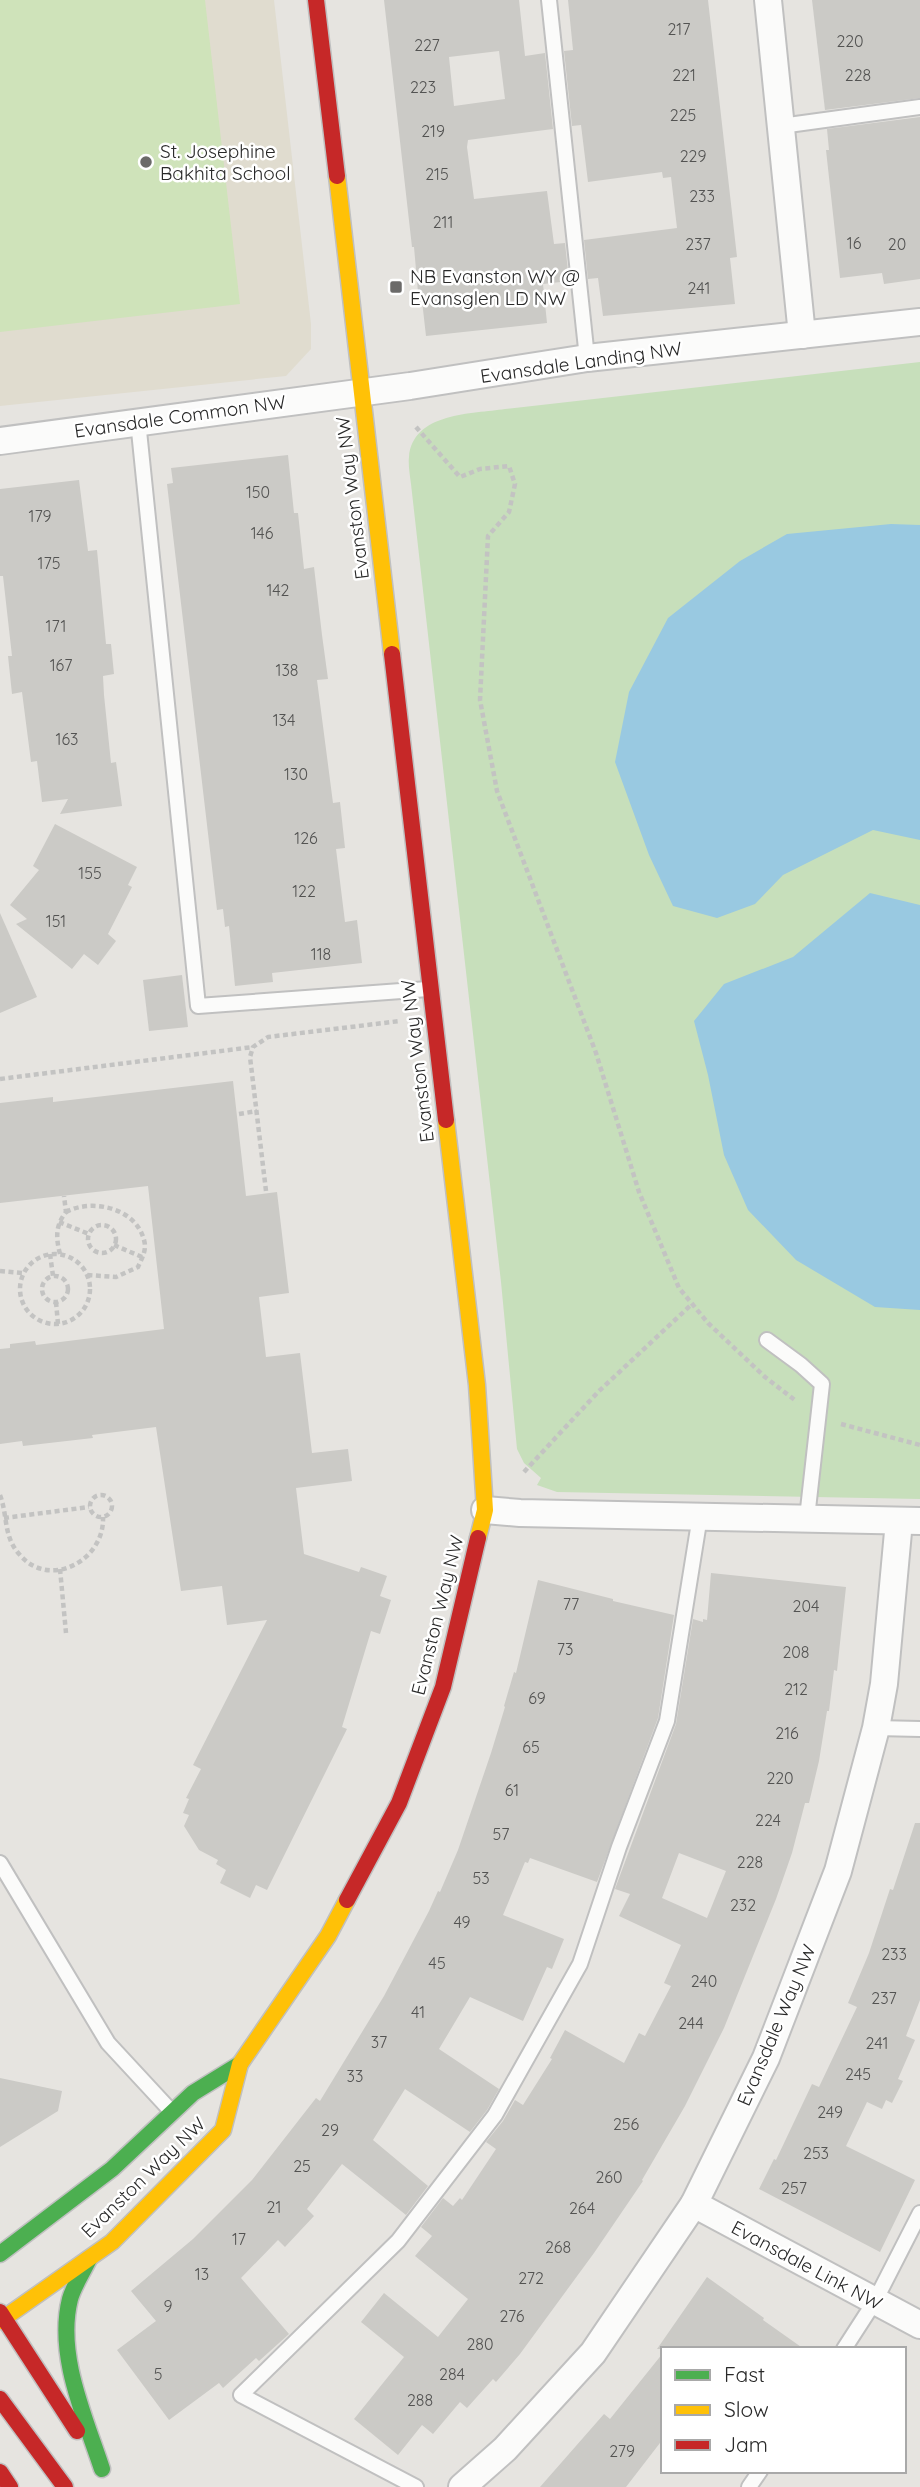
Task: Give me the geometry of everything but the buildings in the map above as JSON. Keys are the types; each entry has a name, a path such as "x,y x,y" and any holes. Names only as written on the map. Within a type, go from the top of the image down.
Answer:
{"street":[{"name":"Evanston Way NW","path":"1,2318 112,2242 223,2130 240,2064 328,1936 399,1802 443,1687 485,1510 477,1385 316,0"},
{"path":"768,0 802,335"},
{"name":"Evansdale Landing NW","path":"361,391 410,386 587,358 920,322"},
{"name":"Evansdale Common NW","path":"0,441 361,391"},
{"name":"Evansdale Way NW","path":"462,2487 505,2449 593,2353 694,2204 766,2058 838,1871 876,1728 910,1521 485,1510"},
{"name":"Evanston Way NW","path":"0,2254 111,2169 193,2093 240,2064"},
{"name":"Evansdale Link NW","path":"694,2204 920,2325"},
{"path":"90,2258 71,2298 67,2328 73,2375 102,2469"},
{"path":"1,2318 113,2487"},
{"path":"0,2399 65,2487"},
{"path":"0,2472 10,2487"}],"lane":[{"path":"549,0 587,358"},
{"path":"781,126 920,107"},
{"path":"138,421 198,1006 429,989"},
{"path":"766,1340 822,1384 807,1518"},
{"path":"416,2487 241,2395 398,2241 495,2115 580,1964 619,1847 667,1721 700,1516"},
{"path":"876,1728 920,1729"},
{"path":"0,1863 108,2043 172,2112"},
{"path":"845,2347 875,2301 920,2213"}],"path":[{"path":"416,426 460,477 480,469 509,466 515,484 509,512 488,536 480,700 489,752 497,791 596,1053 639,1192 679,1288 708,1323 765,1377 818,1417 868,1433 920,1444"},
{"path":"0,1079 253,1046 268,1037 401,1021"},
{"path":"253,1046 250,1057 266,1191"},
{"path":"239,1114 257,1111"},
{"path":"64,1196 66,1212"},
{"path":"60,1254 56,1237 66,1212 77,1206 89,1205 106,1206 123,1214 137,1227 144,1240 143,1257 138,1267 116,1277 86,1275"},
{"path":"60,1222 89,1234"},
{"path":"107,1226 114,1232 114,1245 107,1251 99,1252 91,1247 89,1234 95,1227 107,1226"},
{"path":"114,1245 143,1257"},
{"path":"50,1254 53,1276"},
{"path":"60,1254 76,1260 86,1275 90,1293 87,1305 70,1321 58,1324 38,1321 23,1305 19,1284 30,1263 40,1256 60,1254"},
{"path":"0,1271 23,1273"},
{"path":"53,1276 62,1278 68,1289 66,1297 56,1303 46,1300 41,1292 45,1280 53,1276"},
{"path":"56,1303 58,1324"},
{"path":"524,1472 598,1392 692,1304"},
{"path":"0,1494 9,1541 23,1559 40,1567 60,1569 78,1564 97,1546 103,1517"},
{"path":"101,1494 108,1497 112,1507 103,1517 96,1516 89,1507 94,1497 101,1494"},
{"path":"4,1518 89,1507"},
{"path":"60,1569 66,1633"}],"shaded area":[{"name":"St. Josephine Bakhita School","path":"0,0 274,0 311,324 311,349 286,376 0,406"}],"green space":[{"name":"St. Josephine Bakhita School","path":"0,0 205,0 240,304 0,332"},
{"path":"920,362 920,1499 557,1492 537,1485 541,1478 524,1463 517,1449 501,1282 409,470 413,442 421,431 433,423 462,415"}],"water":[{"path":"891,524 920,525 920,840 873,830 783,875 755,904 717,918 673,906 649,855 615,762 629,692 668,618 740,561 787,534"},
{"path":"870,893 920,905 920,1310 875,1307 796,1260 748,1210 724,1155 694,1021 724,984 793,957"}],"traffic: fast":[{"path":"0,2254 112,2169 193,2093 240,2064"},
{"path":"89,2259 70,2299 67,2342 74,2386 102,2469"}],"traffic: slow":[{"path":"337,176 392,654"},
{"path":"446,1120 477,1385 485,1510 478,1538"},
{"path":"0,2321 112,2242 223,2130 240,2064 328,1936 347,1900"}],"traffic: jam":[{"path":"316,0 337,176"},
{"path":"392,654 446,1120"},
{"path":"347,1900 399,1803 443,1687 478,1538"},
{"path":"0,2312 77,2431"},
{"path":"0,2399 65,2487"},
{"path":"0,2472 10,2487"}],"place":[{"name":"St. Josephine Bakhita School","path":"146,162"},
{"name":"NB Evanston WY @ Evansglen LD NW","path":"396,287"}]}
